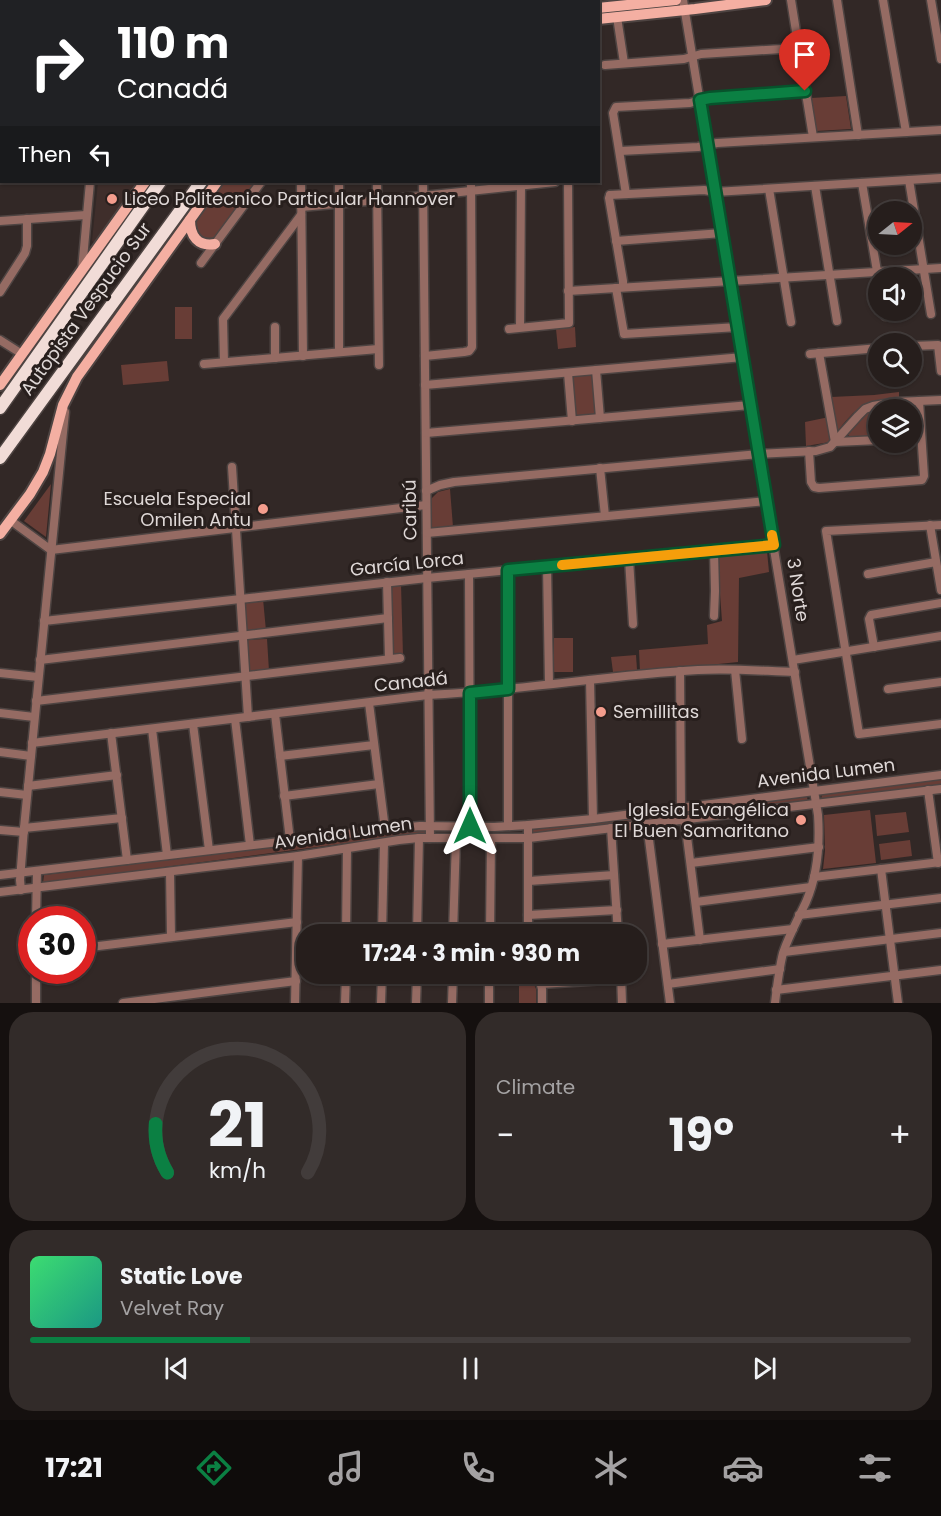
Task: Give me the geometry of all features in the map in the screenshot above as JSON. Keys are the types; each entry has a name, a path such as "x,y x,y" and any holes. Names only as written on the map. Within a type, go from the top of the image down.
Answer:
{"highway":[{"name":"Autopista Vespucio Sur","path":"0,408 159,183"},
{"name":"Autopista Vespucio Sur","path":"0,458 200,183"}],"main road":[{"path":"600,8 634,2 676,0"},
{"path":"600,19 684,5 766,0"},
{"path":"0,385 144,183"},
{"path":"0,534 30,494 43,472 66,397 84,367 217,183"},
{"path":"190,219 192,234 197,241 215,244"}],"street":[{"path":"790,0 813,137"},
{"path":"837,0 858,135"},
{"path":"883,0 906,132"},
{"path":"931,0 941,59"},
{"name":"3 Norte","path":"684,5 819,827 818,863 811,888 784,952 775,1003"},
{"path":"617,16 624,63"},
{"path":"605,64 684,59 701,54 798,48"},
{"path":"626,194 614,109 710,98 805,91"},
{"path":"620,151 941,130"},
{"path":"610,195 704,190 715,192 941,178"},
{"path":"909,180 931,314"},
{"path":"82,270 90,183"},
{"path":"201,263 260,183"},
{"path":"301,183 303,356"},
{"path":"339,183 339,352"},
{"path":"377,183 379,365"},
{"name":"Caribú","path":"423,183 430,838"},
{"path":"224,362 223,319 301,211 339,204 423,196 471,186 544,183"},
{"path":"509,329 569,322 568,183"},
{"path":"862,183 876,267"},
{"path":"624,184 609,198 623,281 619,288 624,334 738,327"},
{"path":"520,327 521,185"},
{"path":"425,356 464,352 471,349 473,344 471,186"},
{"path":"815,186 837,321"},
{"path":"769,189 791,322"},
{"path":"0,221 86,215"},
{"path":"0,292 25,253 27,219"},
{"path":"616,241 722,233"},
{"path":"923,269 941,268"},
{"path":"568,291 868,272"},
{"path":"274,327 275,358"},
{"path":"0,340 22,354"},
{"path":"922,346 938,345 941,371"},
{"path":"204,364 378,349"},
{"path":"835,442 814,354 868,349"},
{"path":"425,385 743,357"},
{"path":"596,370 600,418"},
{"path":"568,373 572,420"},
{"path":"21,890 20,873 34,717 66,397"},
{"path":"922,402 941,400"},
{"path":"426,434 750,405"},
{"path":"426,491 454,482 823,449 830,447 868,408"},
{"path":"835,442 868,440"},
{"path":"809,451 811,482 814,487 819,488 922,480 924,476 919,453"},
{"path":"232,467 248,717"},
{"path":"600,468 605,516"},
{"path":"427,533 766,501"},
{"path":"10,520 51,550 426,506"},
{"path":"930,525 941,590"},
{"path":"941,525 826,531 859,734 941,724"},
{"name":"García Lorca","path":"44,621 387,582 774,545"},
{"path":"714,551 714,616"},
{"path":"629,559 633,624"},
{"path":"868,574 936,562"},
{"path":"547,566 549,684"},
{"path":"508,570 508,826"},
{"path":"469,574 470,826"},
{"path":"387,582 389,659"},
{"path":"874,647 869,619 871,615 941,603"},
{"path":"40,660 388,618"},
{"path":"793,660 941,636"},
{"path":"36,700 400,658"},
{"path":"735,670 742,740"},
{"path":"680,671 681,808 691,863 700,940"},
{"name":"Canadá","path":"32,743 428,695 470,693 680,671 795,672"},
{"path":"0,673 38,677"},
{"path":"590,680 593,819"},
{"path":"888,689 941,682"},
{"path":"369,702 385,829"},
{"path":"0,713 34,717"},
{"path":"275,714 290,840"},
{"path":"235,719 250,845"},
{"path":"193,724 209,850"},
{"path":"152,729 167,855"},
{"path":"111,734 127,860"},
{"path":"280,756 374,745"},
{"path":"0,752 31,756"},
{"name":"Avenida Lumen","path":"0,875 385,829 430,826 508,826 593,819 941,775"},
{"path":"0,792 28,791 117,776"},
{"path":"284,796 379,784"},
{"name":"Avenida Lumen","path":"0,892 298,856 419,838 529,838 941,789"},
{"path":"814,877 939,862 928,790"},
{"path":"0,830 24,830 122,818"},
{"path":"647,824 670,1003"},
{"path":"528,825 528,924"},
{"path":"611,828 617,924"},
{"path":"417,924 419,838"},
{"path":"453,924 456,839"},
{"path":"490,924 491,839"},
{"path":"382,924 384,843"},
{"path":"691,863 819,847"},
{"path":"346,924 347,849"},
{"path":"96,946 297,922 298,856"},
{"path":"881,869 898,1003"},
{"path":"36,906 37,871"},
{"path":"170,872 171,937"},
{"path":"529,880 614,875"},
{"path":"696,902 811,888"},
{"path":"799,915 941,898"},
{"path":"528,915 616,910"},
{"path":"663,944 793,928"},
{"path":"784,952 941,933"},
{"path":"668,984 780,969"},
{"path":"776,990 941,970"},
{"path":"123,1003 296,981"},
{"path":"36,984 36,1003"},
{"path":"296,984 296,1003"},
{"path":"345,1003 346,984"},
{"path":"381,1003 382,984"},
{"path":"416,1003 417,984"},
{"path":"452,1003 453,984"},
{"path":"489,984 489,1003"},
{"path":"541,984 542,1003"},
{"path":"621,984 622,1003"}],"shaded area":[{"path":"846,96 851,129 816,131 811,98"},
{"name":"Liceo Politecnico Particular Hannover","path":"98,183 139,183 95,243 92,241"},
{"path":"221,183 254,183 217,237 205,239 196,231 195,217"},
{"path":"175,307 192,307 192,339 175,339"},
{"path":"575,327 576,347 558,349 556,329"},
{"path":"167,361 169,381 123,385 121,365"},
{"path":"593,374 596,415 574,417 570,376"},
{"path":"899,392 899,398 868,399 868,404 848,419 830,442 806,446 805,422 834,416 831,397"},
{"path":"868,413 868,437 851,437 846,434"},
{"path":"51,484 46,537 24,521"},
{"path":"450,489 453,527 431,529 431,499 438,492"},
{"path":"767,551 769,572 739,578 738,662 640,672 639,650 708,644 707,625 722,621 717,554"},
{"path":"401,584 403,656 391,656 389,585"},
{"path":"263,599 266,631 245,633 242,600"},
{"path":"554,638 573,638 573,672 554,672"},
{"path":"267,639 269,671 248,673 246,640"},
{"path":"636,655 637,670 613,672 611,657"},
{"path":"941,779 941,785 821,800 822,794"},
{"path":"807,797 808,802 686,818 685,812"},
{"path":"870,810 876,863 823,869 824,815"},
{"path":"675,811 676,817 530,835 531,830"},
{"path":"906,812 909,832 877,836 875,815"},
{"path":"426,830 426,834 43,883 44,875"},
{"path":"910,840 912,856 881,860 879,844"},
{"path":"519,984 534,984 536,1003 519,1003"}],"slow traffic":[{"path":"562,565 774,545 772,535"}],"place":[{"name":"Liceo Politecnico Particular Hannover","path":"112,199"},
{"name":"Escuela Especial Omilen Antu","path":"263,509"},
{"name":"Semillitas","path":"601,712"},
{"name":"Iglesia Evangélica El Buen Samaritano","path":"801,820"}],"route":[{"path":"470,826 470,693 508,689 508,570 774,545 700,100 805,91"}]}
